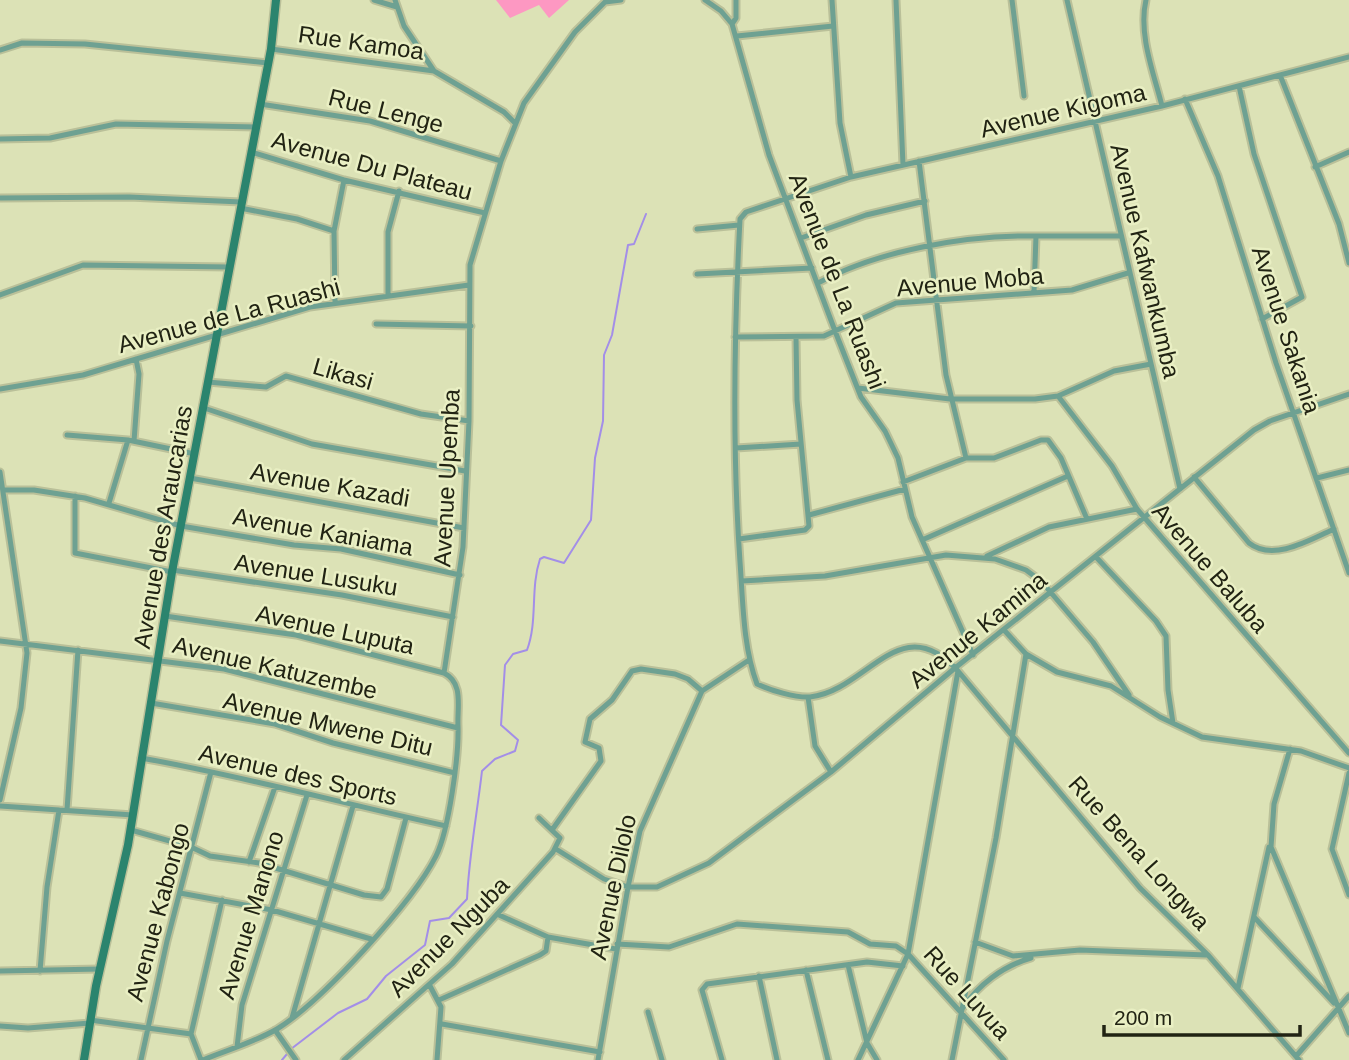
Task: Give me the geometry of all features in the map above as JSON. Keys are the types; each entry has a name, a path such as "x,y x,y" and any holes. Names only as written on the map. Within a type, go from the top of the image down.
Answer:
{"street":[{"name":"Avenue des Araucarias","path":"84,1060 100,969 131,830 164,616 271,49 276,0"},
{"path":"374,0 397,7"},
{"path":"395,0 408,33 434,71"},
{"path":"469,285 468,272 514,122 538,81 575,32 605,1 621,0"},
{"name":"Avenue de La Ruashi","path":"705,0 721,11 732,24 737,36 769,155 784,198 858,388 889,438 922,540 973,655"},
{"path":"732,24 736,18 736,0"},
{"path":"832,0 840,123 851,177"},
{"path":"896,0 904,164"},
{"path":"1012,0 1024,96"},
{"name":"Avenue Kafwankumba","path":"1067,0 1119,236 1180,489"},
{"path":"1146,0 1144,18 1149,58 1162,106"},
{"path":"737,36 833,26"},
{"path":"0,50 22,43 85,44 268,63"},
{"name":"Rue Kamoa","path":"271,49 434,71 485,100 514,122"},
{"name":"Avenue Kigoma","path":"739,226 743,213 851,177 1094,123 1349,57"},
{"path":"1280,75 1339,224 1349,263"},
{"path":"1239,86 1254,154 1302,297 1262,319"},
{"name":"Avenue Sakania","path":"1185,99 1218,176 1262,319 1349,573"},
{"name":"Rue Lenge","path":"260,104 370,121 501,161"},
{"path":"0,139 50,138 116,124 256,127"},
{"name":"Avenue Du Plateau","path":"251,152 344,180 485,213"},
{"path":"1315,167 1349,152"},
{"path":"919,161 950,399 966,458"},
{"path":"335,302 334,232 344,180"},
{"path":"388,294 388,232 399,191"},
{"path":"0,198 129,197 240,205 298,219 334,232"},
{"path":"801,239 866,215 925,201"},
{"path":"697,229 739,226 736,448 739,539 749,660 757,684 808,697 815,746 831,772"},
{"path":"1034,292 1036,236"},
{"path":"818,283 869,260 971,238 1119,236"},
{"path":"0,295 83,265 229,267"},
{"path":"697,274 738,274 812,268"},
{"name":"Avenue Moba","path":"736,337 824,336 896,303 1072,290 1128,273"},
{"name":"Avenue de La Ruashi","path":"0,389 83,375 264,319 335,302 469,285"},
{"name":"Avenue Upemba","path":"444,673 460,575 464,528 471,326 469,285"},
{"path":"376,324 471,326"},
{"path":"739,539 807,529 809,516 796,337"},
{"path":"109,503 131,441 139,374 136,359"},
{"path":"858,388 950,399 1014,400 1058,396 1104,374 1152,364"},
{"name":"Likasi","path":"208,383 269,387 286,376 421,414 469,421"},
{"name":"Avenue Kamina","path":"628,887 657,887 709,863 831,772 1254,430 1294,412 1349,394"},
{"name":"Avenue Baluba","path":"1058,396 1112,466 1137,509 1349,753"},
{"path":"204,408 329,449 465,471"},
{"path":"67,435 131,441 195,454"},
{"path":"809,516 904,486 966,458 994,458 1041,440 1048,440 1087,519"},
{"path":"736,448 802,444"},
{"path":"1317,478 1349,470"},
{"path":"0,472 10,552 27,644 21,708 0,803 133,815"},
{"path":"922,540 1068,476"},
{"path":"1194,477 1256,549 1276,550 1334,529"},
{"name":"Avenue Kazadi","path":"190,478 464,528"},
{"name":"Avenue Kaniama","path":"4,490 34,490 75,496 109,503 181,526 294,545 341,548 460,575"},
{"name":"Avenue Lusuku","path":"75,496 75,553 172,571 349,596 453,617"},
{"path":"985,557 1049,527 1137,509"},
{"path":"1340,549 1349,547"},
{"path":"742,581 825,576 960,554 985,557 1026,570 1052,593 1093,642 1129,695"},
{"path":"1096,557 1156,621 1166,636 1168,690 1173,723"},
{"name":"Avenue Luputa","path":"164,616 292,634 444,673 454,680 458,690 458,729"},
{"path":"1004,631 1026,654 1057,672 1102,683 1129,695 1173,723 1210,739 1290,749 1349,770 1332,852 1349,895"},
{"name":"Avenue Katuzembe","path":"0,641 158,659 260,677 458,729"},
{"name":"Rue Bena Longwa","path":"808,697 828,691 888,654 908,648 928,649 940,654 957,669 1140,888 1208,955 1298,1057"},
{"path":"67,810 78,650"},
{"path":"952,1060 1014,738 1026,654"},
{"path":"552,830 601,761 599,748 585,742 590,719 612,700 629,673 641,669 675,674 688,679 702,691 749,660"},
{"path":"858,1060 908,954 957,669"},
{"name":"Avenue Dilolo","path":"598,1060 628,887 645,816 702,691"},
{"name":"Avenue Mwene Ditu","path":"151,704 279,724 333,743 455,772"},
{"path":"222,900 191,1034 202,1060 275,1030 292,1018 333,981 429,869 446,826 460,743 458,729"},
{"path":"1238,988 1270,844 1275,804 1290,749"},
{"name":"Avenue des Sports","path":"141,758 446,826"},
{"name":"Avenue Kabongo","path":"141,1060 146,1028 211,772"},
{"path":"248,862 275,787"},
{"name":"Avenue Manono","path":"237,1046 239,1014 307,795"},
{"path":"292,1018 354,806"},
{"path":"40,971 47,887 59,810"},
{"path":"131,830 193,848 210,856 248,862 364,895 384,896 406,818"},
{"path":"539,818 560,839 556,849 604,879 628,887"},
{"path":"1270,844 1349,1033"},
{"name":"Avenue Nguba","path":"344,1060 430,986 499,915 556,849"},
{"path":"180,893 272,910 371,939"},
{"name":"Rue Luvua","path":"499,915 548,937 648,948 669,947 737,924 848,932 869,943 896,946 908,954 1004,1060"},
{"path":"1254,917 1339,1008"},
{"path":"439,1000 540,955 546,951 548,937"},
{"path":"975,942 1006,955 1038,956 1080,950 1208,955"},
{"path":"960,1013 974,993 996,975 1009,966 1038,956"},
{"path":"722,1060 702,986 759,976 877,962 903,966"},
{"path":"848,965 867,1043 877,1060"},
{"path":"0,971 100,969"},
{"path":"806,970 828,1060"},
{"path":"759,976 777,1060"},
{"path":"430,986 439,1000 442,1024 437,1060"},
{"path":"1298,1057 1349,996"},
{"path":"648,1012 662,1060"},
{"path":"0,1026 29,1028 90,1021 191,1034"},
{"path":"442,1024 600,1052"},
{"path":"275,1030 294,1057"}],"shaded area":[{"path":"496,0 569,0 549,18 539,5 510,18"}],"waterway":[{"path":"291,1049 338,1013 367,999 386,976 425,945 430,921 449,918 467,899 482,771 495,759 515,751 518,740 501,725 505,665 513,654 527,650 540,559 544,557 564,563 591,520 595,458 603,421 604,355 612,335 628,245 634,244 646,214"},
{"path":"282,1060 287,1054"}]}
